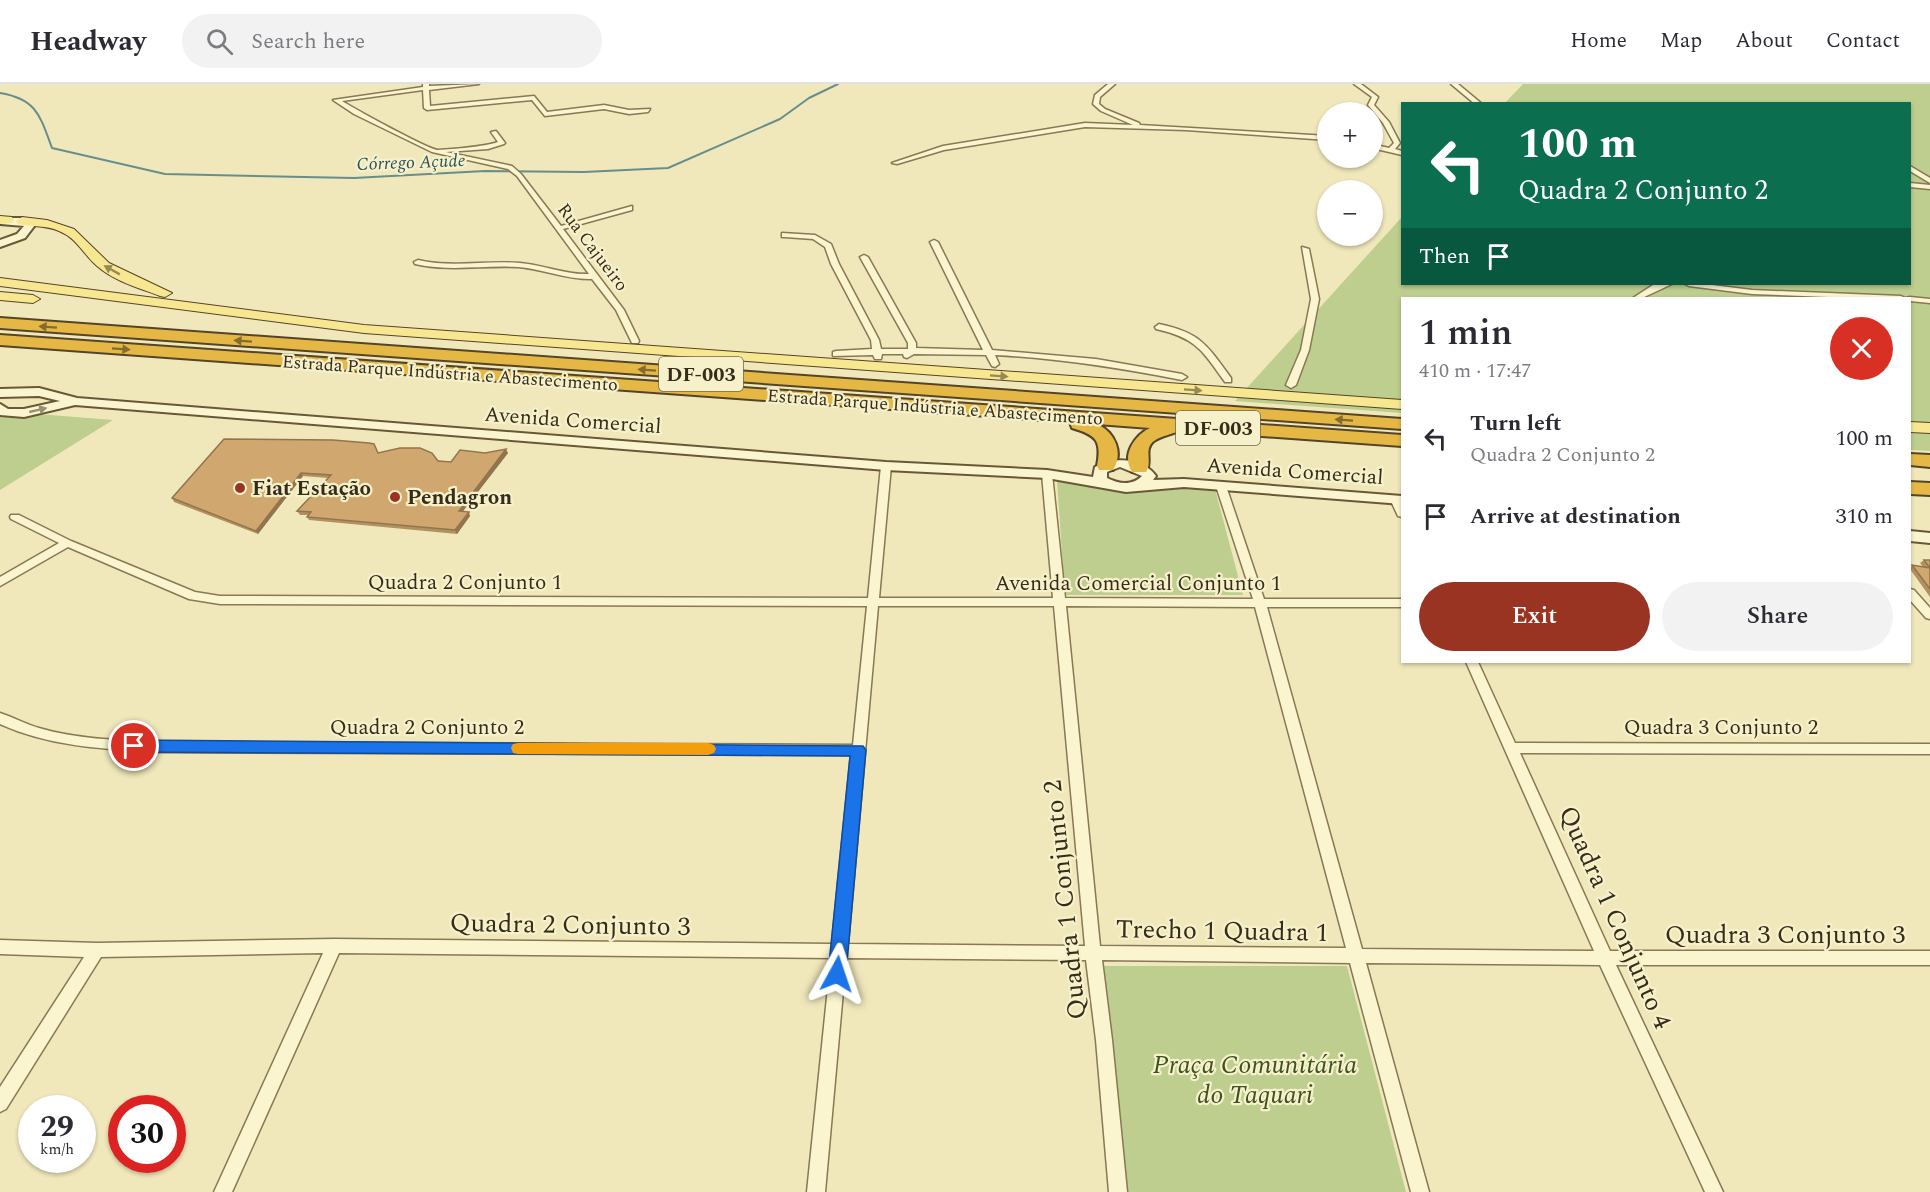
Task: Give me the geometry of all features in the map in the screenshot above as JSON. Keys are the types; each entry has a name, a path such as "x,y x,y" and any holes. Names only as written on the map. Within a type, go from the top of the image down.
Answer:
{"highway":[{"name":"Estrada Parque Indústria e Abastecimento","path":"0,323 1401,424"},
{"name":"Estrada Parque Indústria e Abastecimento","path":"0,340 1401,441"},
{"path":"1033,414 1081,424 1100,431 1107,440 1110,451 1104,473"},
{"path":"1142,475 1139,448 1146,439 1163,429 1194,426"},
{"path":"1911,460 1930,461"},
{"path":"1911,488 1930,489"}],"main road":[{"path":"22,221 52,224 67,229 80,239 103,265 127,278 165,292"},
{"path":"0,272 374,321 836,354 992,358 1182,377 1401,392"},
{"path":"0,282 399,332 1401,405"},
{"path":"0,296 163,310 222,311"},
{"path":"1911,427 1930,428"},
{"path":"1911,440 1930,441"}],"street":[{"path":"476,84 426,86 336,100 356,113 434,151 488,147 502,142 494,132"},
{"path":"1112,84 1097,96 1096,104 1138,126"},
{"path":"1357,84 1375,97 1371,105 1386,122 1397,143 1391,150"},
{"path":"1454,84 1476,102"},
{"path":"426,86 428,108 534,98 545,114 604,107 629,112 648,110"},
{"path":"895,163 943,148 1074,126 1138,126 1317,137"},
{"path":"1383,148 1401,153"},
{"name":"Rua Cajueiro","path":"434,151 510,167 519,175 596,276 628,322 635,341"},
{"path":"1911,169 1930,181"},
{"path":"1911,185 1930,186"},
{"path":"560,228 629,208"},
{"path":"0,244 26,232 30,225 22,221 3,220"},
{"path":"785,235 815,237 828,246 875,340 877,354"},
{"path":"934,242 992,358"},
{"path":"1291,385 1305,351 1315,299 1305,249"},
{"path":"864,257 912,343 908,355"},
{"path":"418,262 440,267 518,265 561,276 580,278 596,276"},
{"path":"1638,297 1665,285"},
{"path":"1697,285 1752,292 1876,297"},
{"path":"1911,299 1930,301"},
{"path":"1160,327 1187,333 1197,339 1228,380"},
{"path":"0,393 39,392 77,402"},
{"path":"24,393 9,400 1,409 16,414 77,402"},
{"name":"Avenida Comercial","path":"77,402 886,466 1066,476 1104,473"},
{"path":"1128,464 1142,475 1124,487 1104,473 1128,464"},
{"path":"816,1192 886,466"},
{"name":"Quadra 1 Conjunto 2","path":"1047,474 1118,1192"},
{"name":"Avenida Comercial","path":"1142,475 1184,483 1399,499"},
{"path":"1221,486 1260,603 1420,1192"},
{"name":"Quadra 2 Conjunto 1","path":"15,517 67,543 193,596 220,600 873,602"},
{"path":"1911,536 1930,538"},
{"path":"0,582 67,543"},
{"name":"Avenida Comercial Conjunto 1","path":"873,602 1401,603"},
{"path":"1914,604 1930,615"},
{"name":"Quadra 1 Conjunto 4","path":"1472,663 1513,748 1605,958 1714,1192"},
{"name":"Quadra 2 Conjunto 2","path":"0,718 13,725 76,743 154,747 858,750"},
{"name":"Quadra 3 Conjunto 2","path":"1513,748 1930,749"},
{"path":"223,1192 334,946"},
{"name":"Quadra 2 Conjunto 3","path":"0,947 97,950 334,946 839,951"},
{"path":"0,1104 97,950"},
{"name":"Trecho 1 Quadra 1","path":"839,951 1605,958"},
{"name":"Quadra 3 Conjunto 3","path":"1605,958 1930,958"}],"green space":[{"path":"1523,84 1930,84 1930,451 1911,450 1911,297 1401,297 1401,413 1235,401 1376,246 1383,246 1383,238 1401,218 1401,285 1911,285 1911,102 1506,102"},
{"path":"0,411 113,420 0,490"},
{"path":"1070,480 1145,488 1215,489 1243,595 1065,595 1057,481"},
{"name":"Praça Comunitária do Taquari","path":"1104,966 1347,966 1406,1192 1126,1192"}],"building":[{"path":"224,439 333,440 369,443 374,444 378,453 400,448 420,448 432,453 438,461 451,462 460,450 485,453 506,449 459,511 469,512 455,530 307,517 311,512 297,511 331,475 301,473 256,531 172,498"},
{"path":"1924,560 1930,560 1930,568"},
{"path":"1912,565 1930,568 1930,589"}],"waterway":[{"name":"Córrego Açude","path":"0,93 30,105 40,118 52,148 165,174 354,178 485,171 584,172 668,168 780,119 809,98 838,84"}],"slow traffic":[{"path":"518,748 708,749"}],"place":[{"name":"Fiat Estação","path":"240,488"},
{"name":"Pendagron","path":"395,497"}],"route":[{"path":"134,746 858,750 837,974"}]}
